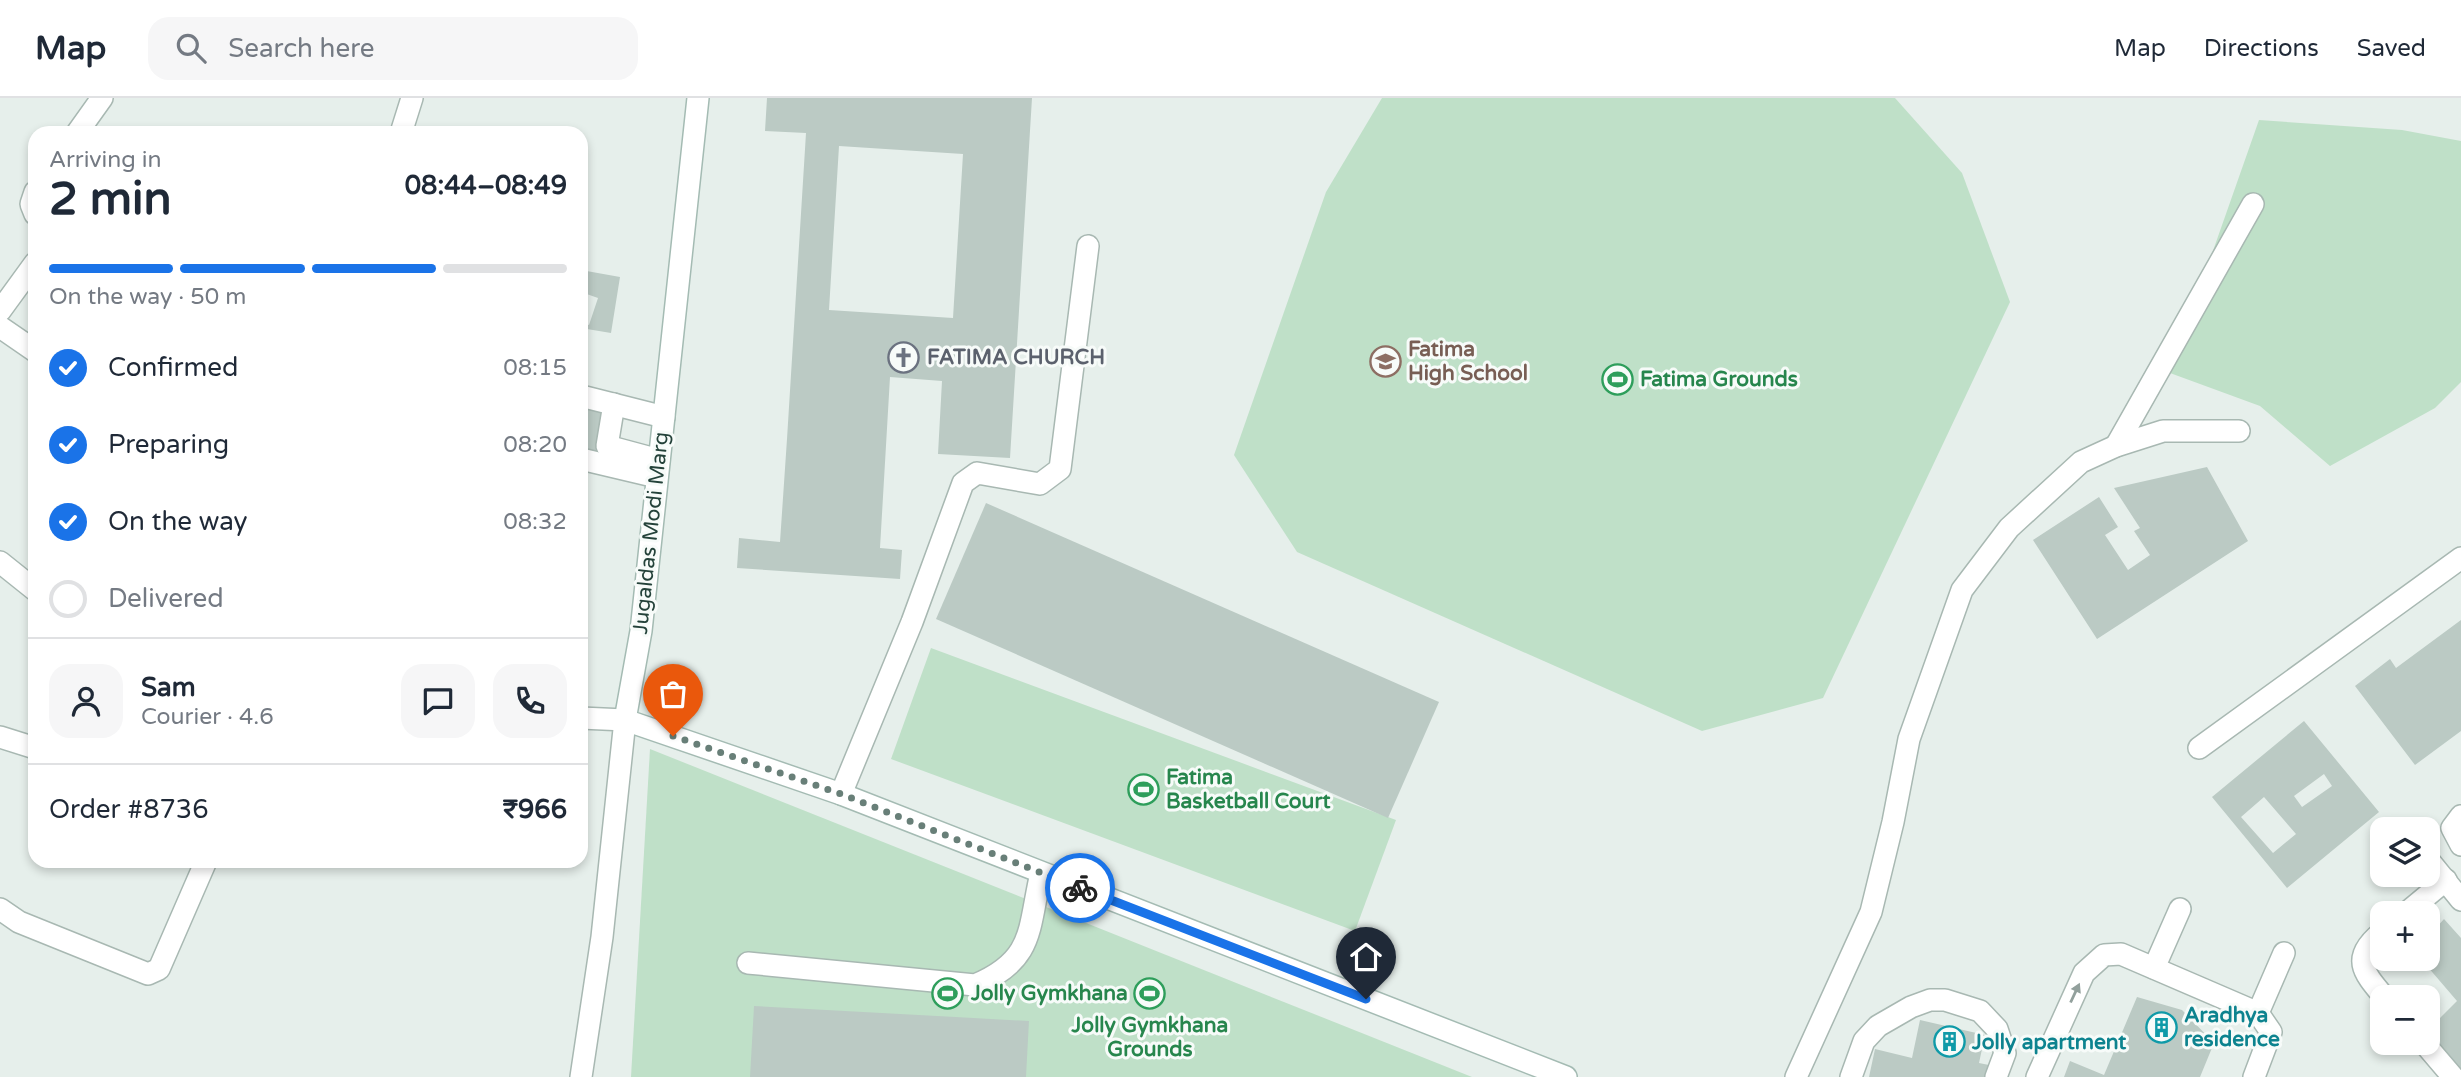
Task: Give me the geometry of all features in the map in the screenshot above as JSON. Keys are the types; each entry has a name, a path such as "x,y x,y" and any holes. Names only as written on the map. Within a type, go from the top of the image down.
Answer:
{"street":[{"path":"82,126 102,98"},
{"path":"403,126 412,98"},
{"name":"Jugaldas Modi Marg","path":"581,1077 602,937 625,720 640,631 698,98"},
{"path":"2116,446 2253,204"},
{"path":"841,794 912,622 963,484 977,473 1040,484 1060,469 1088,246"},
{"path":"0,311 28,272"},
{"path":"0,327 28,346"},
{"path":"588,398 664,417"},
{"path":"614,404 607,446 658,468"},
{"path":"1797,1077 1871,912 1893,822 1909,739 1962,590 2009,528 2081,462 2116,446 2163,431 2239,431"},
{"path":"588,460 658,468"},
{"path":"2199,748 2461,558"},
{"path":"0,562 28,584"},
{"path":"588,718 625,720 841,794 1566,1077"},
{"path":"0,737 28,746"},
{"path":"2461,816 2454,821 2452,828 2461,845"},
{"path":"0,909 19,922 148,974 153,973 159,969 203,868"},
{"path":"748,963 975,985 1001,974 1024,949 1041,873"},
{"path":"2440,874 2461,900"},
{"path":"2420,901 2445,880"},
{"path":"2154,968 2180,909"},
{"path":"2370,942 2362,958 2364,972 2374,985"},
{"path":"2258,1013 2284,953"},
{"path":"2037,1077 2084,973 2104,955 2120,954 2258,1013 2271,1032 2254,1077"},
{"path":"1851,1077 1864,1041 1878,1026 1930,1000 1945,1000 1980,1011 1997,1029 2005,1053 1996,1077"},
{"path":"2434,1055 2453,1077"}],"green space":[{"name":"Fatima Grounds","path":"1382,98 1895,98 1962,173 2010,302 1823,698 1702,731 1297,552 1234,455 1326,192"},
{"path":"2259,120 2402,130 2461,141 2461,382 2435,408 2330,466 2260,406 2170,373"},
{"name":"Fatima Basketball Court","path":"931,648 1396,820 1355,931 891,759"},
{"name":"Jolly Gymkhana","path":"650,749 1472,1077 631,1077"}],"building":[{"name":"FATIMA CHURCH","path":"767,98 1032,98 1010,458 938,454 942,381 890,377 880,548 902,550 900,579 737,568 739,538 780,542 787,439 806,133 765,131","holes":["839,146 963,154 953,318 829,310"]},
{"path":"588,271 620,277 611,333 588,329 598,298 588,294"},
{"path":"588,405 608,410 597,455 588,453"},
{"path":"2207,467 2248,541 2097,639 2033,540 2099,497 2118,527 2105,535 2128,570 2150,555 2134,531 2140,528 2114,488"},
{"path":"986,503 1439,702 1388,818 936,619"},
{"path":"2461,620 2461,731 2415,765 2355,686 2390,659 2396,668"},
{"path":"2304,721 2379,812 2287,888 2212,797","holes":["2324,774 2332,786 2302,807 2294,796","2264,797 2296,834 2273,853 2241,817"]},
{"path":"2444,919 2461,938 2461,1070 2456,1074 2439,1055 2440,1018 2457,1001 2431,971 2440,971 2440,923"},
{"name":"Aradhya residence","path":"2137,997 2182,1010 2214,1043 2200,1077 2064,1077 2070,1061 2104,1075"},
{"path":"754,1006 1029,1021 1026,1077 750,1077"},
{"name":"Jolly apartment","path":"1920,1020 1985,1035 1979,1063 1989,1065 1987,1077 1869,1077 1875,1049 1912,1058"}],"way so far":[{"path":"673,736 841,794 1080,888"}],"place":[{"name":"FATIMA CHURCH","path":"904,357"},
{"name":"Fatima High School","path":"1385,361"},
{"name":"Fatima Grounds","path":"1617,379"},
{"name":"Fatima Basketball Court","path":"1143,789"},
{"name":"Jolly Gymkhana","path":"948,993"},
{"name":"Jolly Gymkhana Grounds","path":"1150,993"},
{"name":"Aradhya residence","path":"2161,1027"},
{"name":"Jolly apartment","path":"1949,1042"}],"route":[{"path":"1080,888 1366,999"}]}
